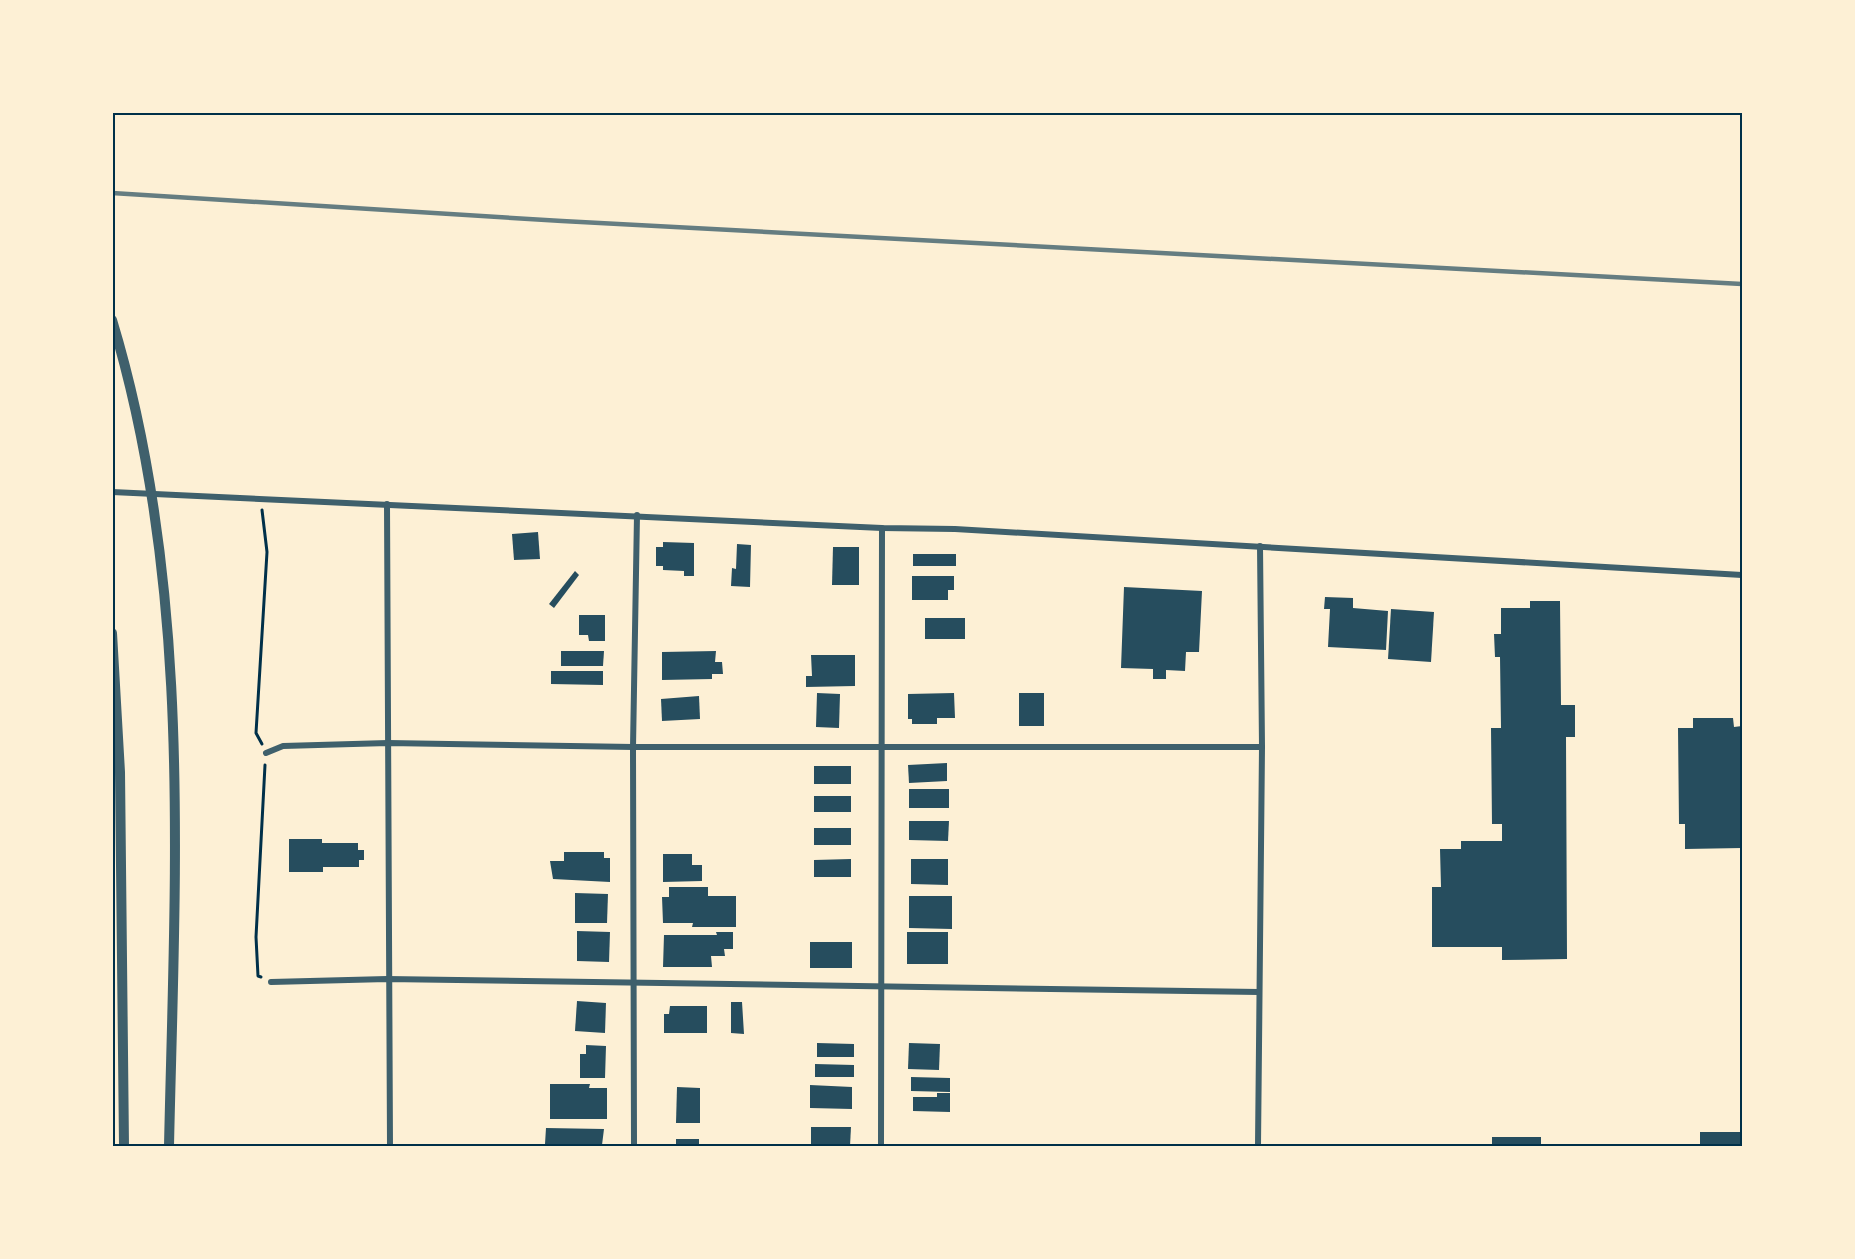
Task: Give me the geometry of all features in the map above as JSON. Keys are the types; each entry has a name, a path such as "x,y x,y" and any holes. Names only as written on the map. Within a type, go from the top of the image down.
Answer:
{"street":[{"path":"112,320 122,352 145,460 160,554 172,679 175,893 169,1146"},
{"path":"112,492 882,528 955,529 1743,575"},
{"path":"387,504 387,979 392,1067 390,1146"},
{"path":"634,1146 633,747 637,515"},
{"path":"881,1146 882,528"},
{"path":"1258,1146 1262,747 1260,546"},
{"path":"112,633 117,677 124,1146"},
{"path":"266,753 283,746 388,743 633,747 1262,747"},
{"path":"271,982 387,979 1259,992"}],"path":[{"path":"260,498 267,552 256,733 266,753 261,802 255,937 258,976 271,982"}],"building":[{"path":"538,532 540,559 514,560 512,534"},
{"path":"663,542 694,543 694,576 684,576 684,571 663,570 663,566 656,566 656,547 663,547"},
{"path":"737,544 751,545 750,587 731,586 732,568 736,569"},
{"path":"833,547 859,547 859,585 832,585"},
{"path":"913,554 956,554 956,566 913,566"},
{"path":"575,571 579,575 554,608 549,604"},
{"path":"912,576 954,576 954,590 948,590 948,600 912,600"},
{"path":"1124,587 1202,591 1199,652 1186,652 1185,671 1166,670 1166,679 1153,679 1153,669 1121,668"},
{"path":"1325,597 1353,598 1353,608 1388,611 1386,650 1328,647 1330,609 1324,609"},
{"path":"1530,601 1560,601 1561,705 1575,705 1575,737 1566,737 1567,959 1502,960 1502,947 1432,947 1432,887 1441,887 1440,849 1461,849 1461,841 1502,841 1502,824 1492,824 1491,728 1501,728 1500,657 1495,657 1494,634 1501,634 1501,608 1530,608"},
{"path":"1391,609 1434,612 1431,662 1388,659"},
{"path":"579,615 605,615 605,641 589,641 588,635 579,635"},
{"path":"925,618 965,618 965,639 925,639"},
{"path":"561,651 604,651 603,666 561,666"},
{"path":"716,651 715,662 722,662 723,674 712,674 712,679 662,680 662,652"},
{"path":"811,655 855,655 855,686 806,687 806,676 812,676"},
{"path":"551,671 603,671 603,685 551,684"},
{"path":"817,693 840,694 839,728 816,727"},
{"path":"954,693 955,718 937,718 937,724 912,724 912,719 908,719 908,694"},
{"path":"1019,693 1044,693 1044,726 1019,726"},
{"path":"699,696 700,719 662,721 661,699"},
{"path":"1693,718 1733,718 1734,727 1742,726 1742,848 1685,849 1685,824 1679,824 1678,728 1693,728"},
{"path":"947,763 947,781 909,783 908,765"},
{"path":"814,766 851,766 851,784 814,784"},
{"path":"909,789 949,789 949,808 909,808"},
{"path":"814,796 851,796 851,812 814,812"},
{"path":"909,821 949,821 948,841 909,840"},
{"path":"814,828 851,828 851,845 814,845"},
{"path":"289,839 322,839 322,843 358,843 358,850 364,850 364,860 359,860 359,867 323,867 323,872 289,872"},
{"path":"564,852 604,852 604,858 610,858 610,882 553,879 550,861 564,861"},
{"path":"663,854 692,854 692,865 702,865 702,881 663,882"},
{"path":"851,859 851,877 814,877 814,860"},
{"path":"911,859 948,859 948,885 911,884"},
{"path":"669,887 708,887 708,896 736,896 736,927 692,927 693,923 663,923 662,897 669,897"},
{"path":"575,893 608,894 607,923 575,923"},
{"path":"909,896 952,896 952,929 909,928"},
{"path":"577,931 610,932 609,962 577,961"},
{"path":"716,932 733,932 733,949 724,949 725,956 711,956 712,967 663,967 664,935 717,935"},
{"path":"907,932 948,932 948,964 907,964"},
{"path":"810,942 852,942 852,968 810,968"},
{"path":"577,1001 606,1003 605,1033 575,1031"},
{"path":"731,1002 742,1002 744,1034 731,1033"},
{"path":"670,1006 707,1006 707,1033 664,1033 664,1014 669,1014"},
{"path":"817,1043 854,1044 854,1057 817,1057"},
{"path":"909,1043 940,1044 939,1070 908,1069"},
{"path":"586,1045 606,1046 605,1078 580,1078 580,1054 586,1054"},
{"path":"815,1064 854,1065 854,1077 815,1077"},
{"path":"911,1077 950,1078 950,1092 911,1091"},
{"path":"550,1084 590,1084 589,1088 607,1088 607,1119 550,1119"},
{"path":"810,1085 852,1087 852,1109 810,1108"},
{"path":"677,1087 700,1088 700,1123 676,1123"},
{"path":"937,1093 950,1093 950,1112 913,1111 913,1097 937,1097"},
{"path":"811,1127 851,1127 850,1146 811,1146"},
{"path":"546,1128 604,1129 602,1145 545,1144"},
{"path":"1700,1132 1742,1132 1742,1146 1700,1146"},
{"path":"1492,1137 1541,1137 1541,1146 1492,1146"},
{"path":"676,1139 699,1139 699,1146 676,1146"}],"railway":[{"path":"112,193 562,221 1742,284"}]}
